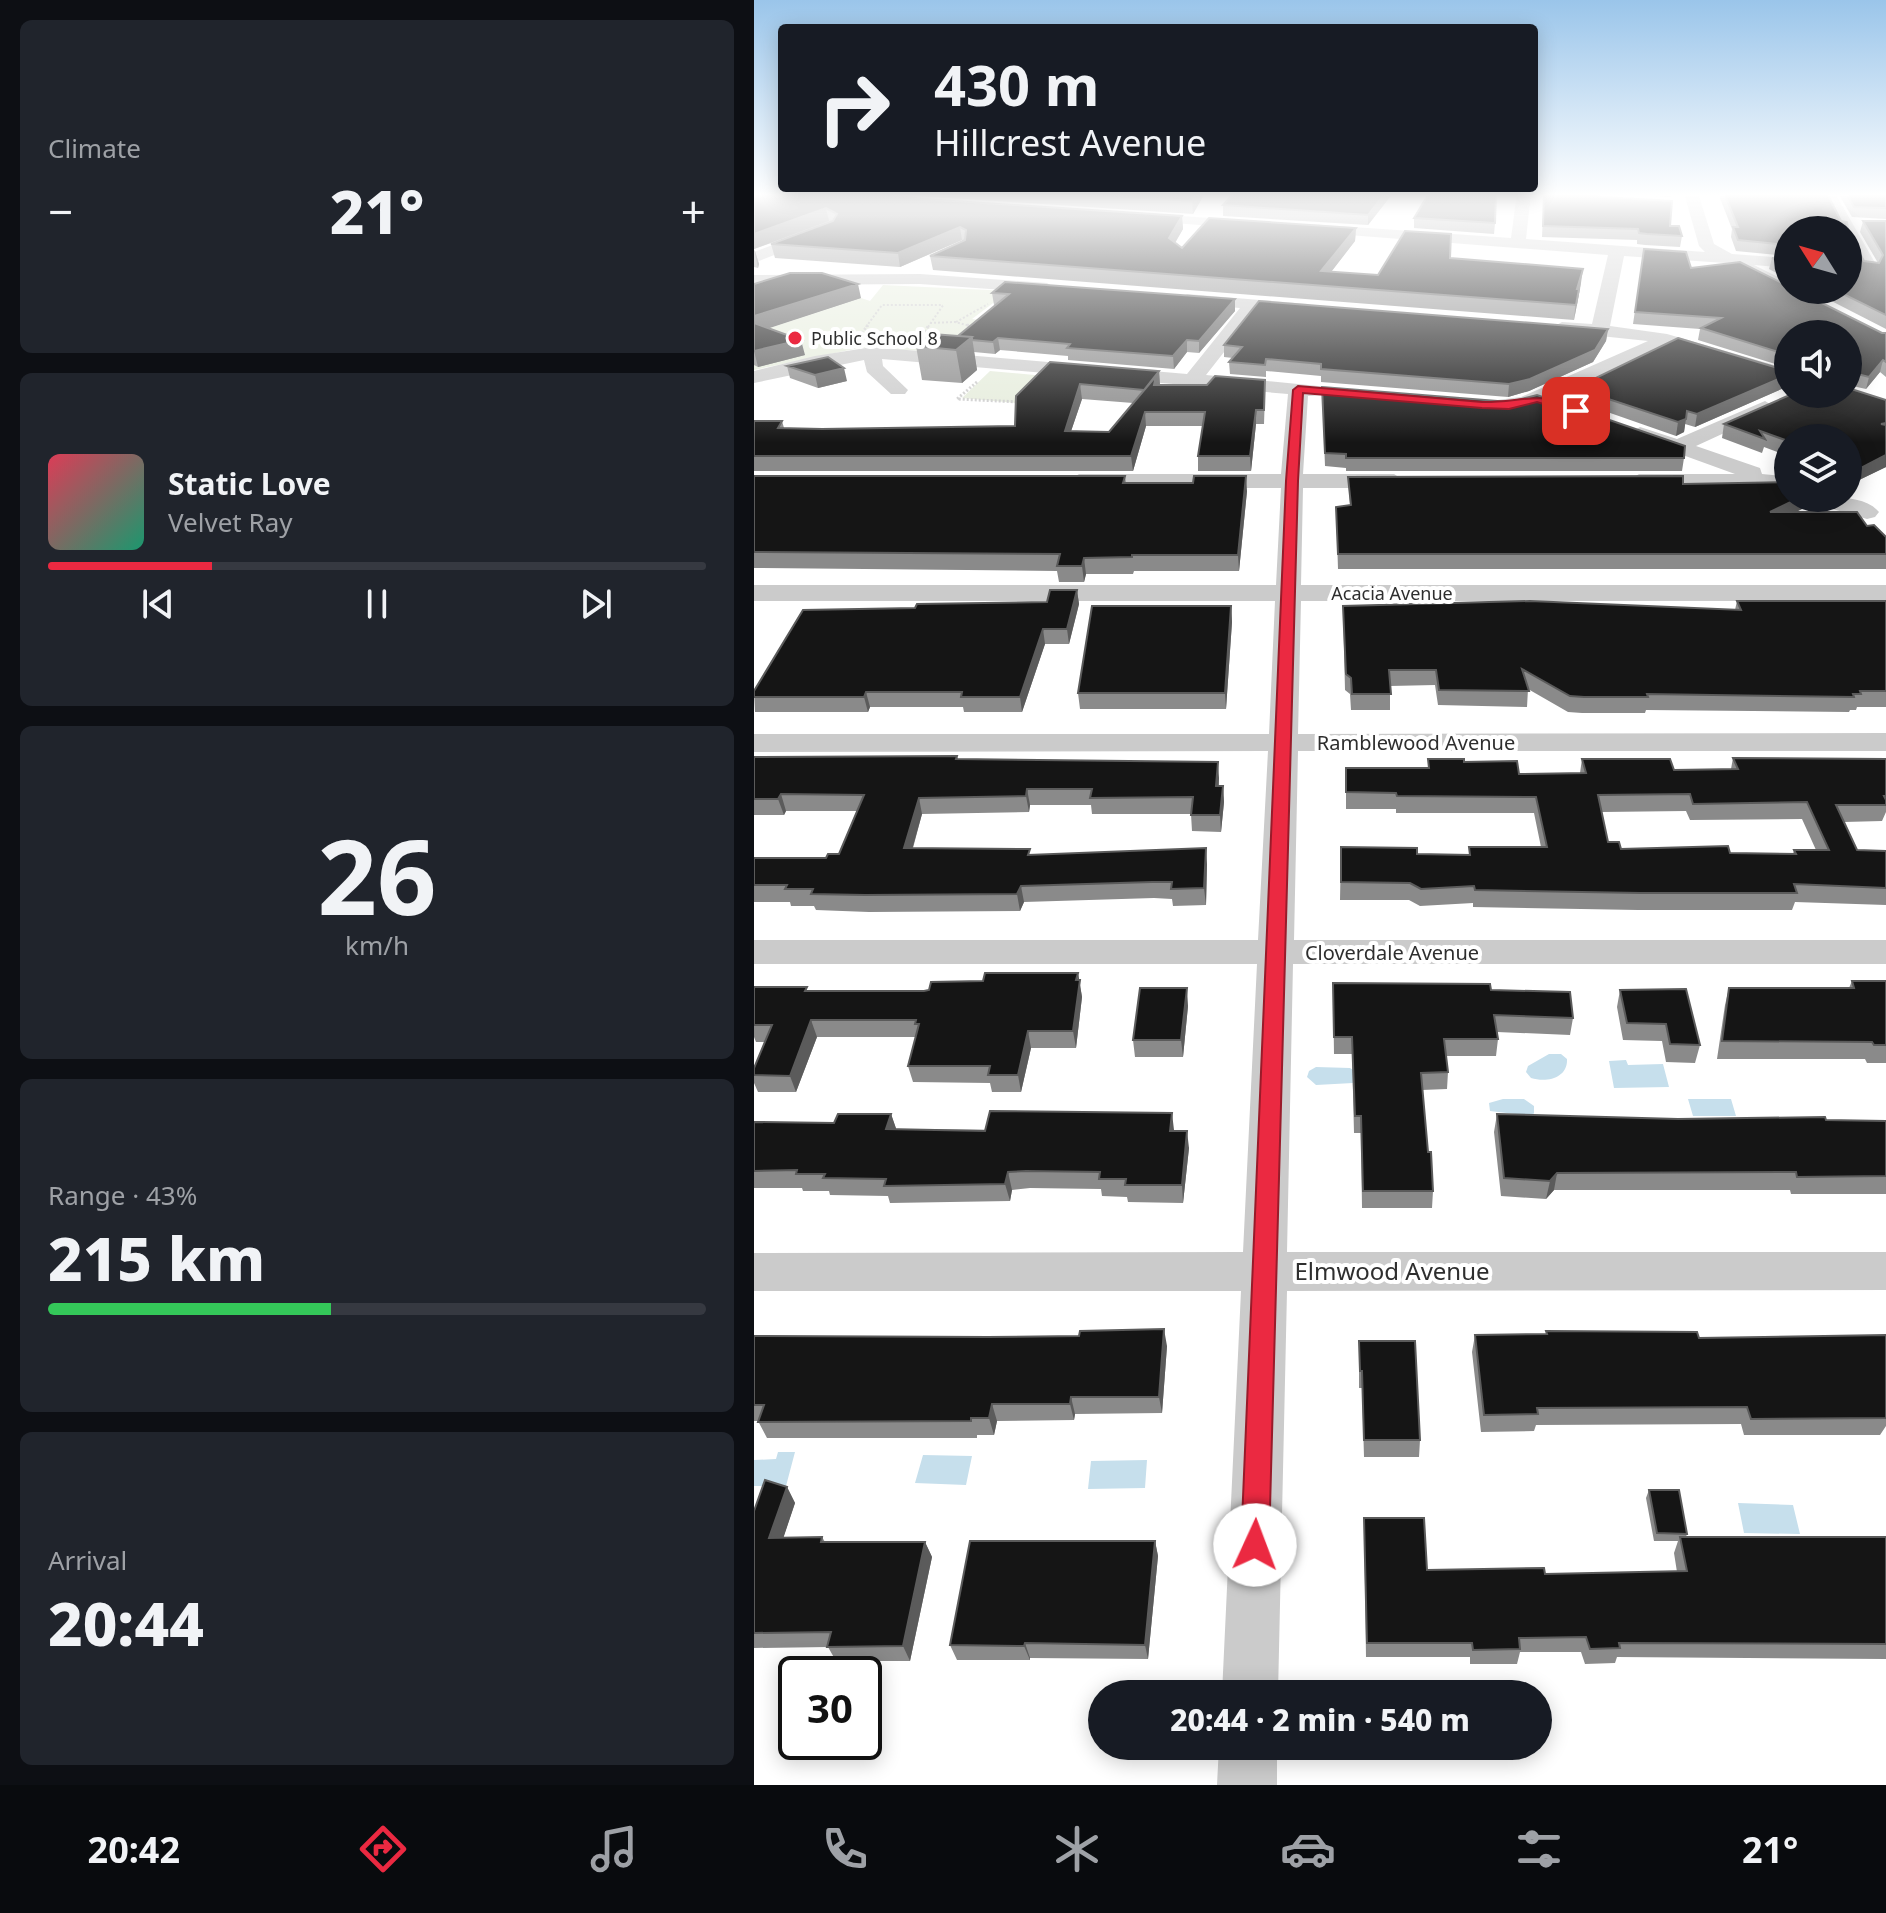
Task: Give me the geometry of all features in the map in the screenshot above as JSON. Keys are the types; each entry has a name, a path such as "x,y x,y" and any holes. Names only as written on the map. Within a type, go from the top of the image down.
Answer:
{"street":[{"path":"893,279 899,276"},
{"path":"1600,330 1612,276"},
{"path":"754,280 893,279 1071,290"},
{"path":"1176,298 1316,309"},
{"path":"1192,380 1253,304"},
{"path":"1537,325 1667,339 1774,371"},
{"path":"1482,405 1509,406 1537,398 1667,339"},
{"path":"872,353 874,368 898,390"},
{"path":"754,377 841,356 872,353 1342,393"},
{"path":"1250,1680 1292,481 1298,390"},
{"path":"1537,398 1564,407"},
{"path":"1679,446 1774,403"},
{"path":"1622,427 1774,481"},
{"path":"1050,481 1422,481"},
{"path":"1614,481 1774,484"},
{"path":"1876,516 1886,495"},
{"name":"Acacia Avenue","path":"754,593 1886,593"},
{"name":"Ramblewood Avenue","path":"754,743 1886,742"},
{"name":"Cloverdale Avenue","path":"754,952 1886,952"},
{"name":"Elmwood Avenue","path":"754,1272 1886,1271"},
{"path":"1247,1785 1248,1760"}],"path":[{"path":"915,347 949,296"},
{"path":"955,322 963,315 979,311 997,297"},
{"path":"860,334 882,305 943,305"},
{"path":"930,323 955,322 975,326 966,333"},
{"path":"923,334 933,338"},
{"path":"979,380 957,399 1018,405 1028,395"}],"green space":[{"path":"883,285 1009,291 972,319 985,321 950,352 859,348 754,370 754,327 763,330 861,298 870,301"},
{"path":"990,371 1045,376 1017,403 962,398"}],"water":[{"path":"1549,1054 1561,1054 1567,1059 1564,1071 1555,1078 1531,1078 1526,1072 1528,1066"},
{"path":"1626,1060 1628,1065 1663,1064 1669,1087 1614,1088 1609,1061"},
{"path":"1316,1067 1350,1068 1353,1070 1353,1083 1316,1085 1307,1077 1309,1071"},
{"path":"1524,1099 1534,1106 1534,1113 1532,1116 1490,1111 1489,1103"},
{"path":"1688,1099 1731,1099 1736,1116 1693,1116"},
{"path":"778,1452 795,1452 786,1486 754,1486 754,1460 776,1459"},
{"path":"923,1455 972,1456 966,1485 915,1483"},
{"path":"1147,1460 1145,1488 1088,1489 1091,1461"},
{"path":"1738,1503 1793,1505 1800,1534 1744,1533"}],"building":[{"path":"779,276 833,276 858,284 754,316 754,284"},
{"path":"1198,276 1581,276 1576,305"},
{"path":"1640,276 1769,276 1774,279 1774,304 1824,304 1856,320 1774,320 1774,351 1701,328 1721,318 1635,312"},
{"path":"1862,276 1886,276 1886,315 1862,303"},
{"path":"1005,282 1235,299 1199,341 1187,340 1173,356 1067,348 1070,344 998,338 993,342 958,336 1009,294 992,293"},
{"path":"1259,301 1608,329 1595,350 1530,379 1509,384 1321,369 1321,364 1266,359 1265,365 1229,362 1242,347 1224,345"},
{"path":"754,323 801,340 754,351"},
{"path":"1862,323 1886,333 1886,362 1883,360 1869,377 1862,375"},
{"path":"932,334 972,337 956,350 916,346"},
{"path":"1678,338 1774,367 1774,381 1697,414 1687,411 1686,419 1678,422 1575,388"},
{"path":"828,357 844,368 815,375 787,366"},
{"path":"1050,362 1159,371 1144,390 1080,384 1065,431 1109,432 1156,376 1154,385 1207,385 1215,376 1265,380 1264,410 1256,410 1250,456 1198,456 1205,412 1145,412 1131,456 754,456 754,421 782,421 778,428 822,429 1015,426 1016,396"},
{"path":"1322,387 1510,402 1537,395 1685,446 1684,458 1346,458 1346,454 1325,453"},
{"path":"1862,392 1886,400 1886,423 1881,424 1886,425 1886,455 1862,467 1862,424 1774,424 1774,436 1760,431 1765,439 1724,424 1774,402 1774,408 1862,408"},
{"path":"754,476 1125,476 1123,483 1193,483 1194,476 1246,476 1238,555 1132,555 1084,558 1082,566 1057,566 1060,554 754,552"},
{"path":"1683,476 1683,484 1774,482 1774,510 1770,512 1857,512 1867,526 1874,525 1886,537 1886,554 1338,554 1336,507 1351,505 1348,477"},
{"path":"1050,590 1077,590 1067,629 1043,629 1020,697 961,697 962,692 866,692 864,697 754,697 754,691 803,610 1047,602"},
{"path":"1530,601 1741,610 1737,601 1886,601 1886,691 1860,691 1861,694 1853,694 1854,697 1647,694 1648,697 1584,697 1570,696 1522,669 1529,691 1439,690 1436,670 1389,670 1391,694 1352,694 1351,678 1346,674 1343,606"},
{"path":"1092,606 1231,606 1225,693 1078,693"},
{"path":"957,756 956,759 1218,762 1216,786 1223,786 1220,815 1191,815 1193,797 1090,798 1092,789 1027,789 1026,796 919,798 904,848 1030,849 1028,855 1206,848 1204,888 1171,889 1172,882 1152,882 1021,886 1017,894 865,895 811,894 813,889 754,885 754,858 826,858 828,854 839,854 864,795 781,794 778,799 754,799 754,757"},
{"path":"1733,758 1886,759 1886,805 1836,805 1857,850 1886,851 1886,888 1794,884 1797,893 1641,893 1475,890 1474,886 1421,889 1410,883 1341,882 1341,847 1417,848 1417,854 1470,855 1469,847 1547,847 1536,797 1397,796 1396,793 1346,792 1346,768 1429,768 1428,759 1464,759 1464,762 1517,761 1519,774 1586,773 1582,759 1670,759 1674,770 1738,769","holes":["1690,794 1693,804 1807,802 1829,850 1794,850 1796,854 1730,853 1728,846 1621,849 1619,842 1608,842 1598,795"]},
{"path":"985,973 1078,973 1076,980 1080,980 1073,1031 1028,1031 1018,1075 988,1075 990,1066 908,1066 919,1024 915,1024 916,1020 811,1020 790,1076 754,1075 772,1025 754,1025 754,987 807,987 805,991 924,991 929,990 931,982 983,981"},
{"path":"1852,981 1886,981 1886,1045 1874,1045 1872,1042 1722,1041 1729,988 1854,988"},
{"path":"1333,983 1490,984 1491,990 1570,992 1573,1018 1494,1015 1498,1039 1444,1039 1448,1072 1421,1073 1433,1191 1363,1191 1361,1116 1355,1116 1352,1037 1334,1037"},
{"path":"1140,988 1187,988 1181,1040 1133,1040"},
{"path":"1686,989 1700,1045 1670,1044 1666,1024 1627,1023 1620,990"},
{"path":"990,1111 1172,1113 1170,1131 1187,1131 1182,1185 1125,1185 1126,1179 1099,1179 1100,1172 1026,1171 1008,1172 1005,1184 884,1186 886,1179 823,1178 825,1174 796,1174 797,1170 754,1171 754,1122 834,1123 838,1114 891,1114 886,1129 985,1131"},
{"path":"1497,1114 1678,1119 1825,1117 1826,1120 1886,1121 1886,1176 1797,1177 1796,1172 1557,1173 1550,1181 1504,1178"},
{"path":"1164,1329 1159,1397 1071,1397 1070,1404 992,1404 989,1418 971,1418 971,1421 758,1422 764,1405 754,1405 754,1336 1079,1336 1080,1331"},
{"path":"1546,1331 1697,1332 1699,1338 1886,1335 1886,1418 1751,1419 1747,1407 1537,1408 1538,1414 1484,1415 1475,1335 1547,1334"},
{"path":"1359,1341 1415,1341 1420,1440 1364,1440"},
{"path":"765,1480 787,1487 769,1538 822,1537 821,1542 925,1542 903,1646 827,1647 831,1632 754,1633 754,1511"},
{"path":"1649,1490 1679,1490 1687,1534 1657,1533"},
{"path":"1364,1518 1424,1518 1427,1570 1544,1568 1545,1574 1687,1571 1680,1537 1886,1537 1886,1644 1619,1643 1620,1648 1590,1649 1586,1637 1519,1638 1520,1649 1473,1650 1472,1643 1367,1643"},
{"path":"970,1541 1155,1541 1145,1645 950,1645"}],"place":[{"name":"Public School 8","path":"795,338"}],"route":[{"path":"1255,1545 1292,481 1298,390 1509,406 1537,398 1576,411"}]}
